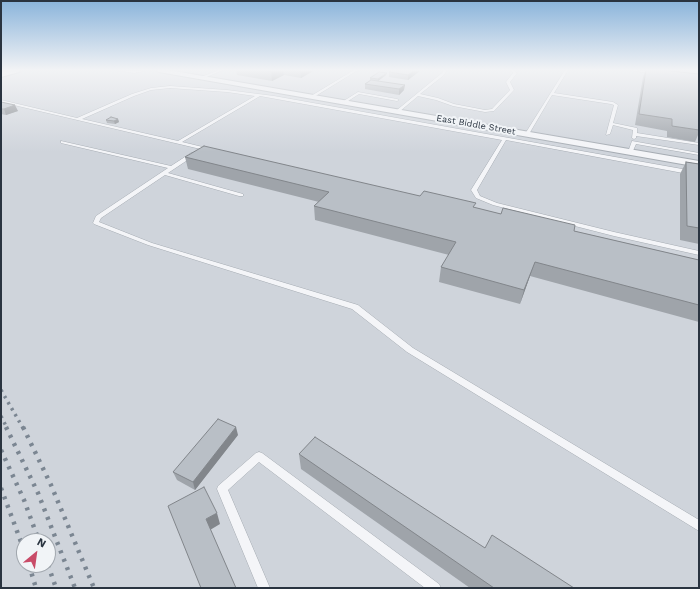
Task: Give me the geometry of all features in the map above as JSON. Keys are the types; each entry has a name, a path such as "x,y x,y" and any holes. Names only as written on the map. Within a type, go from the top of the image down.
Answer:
{"street":[{"name":"East Biddle Street","path":"321,97 699,164"}],"lane":[{"path":"78,119 127,97"},
{"path":"178,143 255,97"},
{"path":"273,97 699,174"},
{"path":"344,102 351,97"},
{"path":"383,97 397,100"},
{"path":"398,111 415,97"},
{"path":"430,97 453,105 485,111 493,110 505,97"},
{"path":"527,134 549,97"},
{"path":"573,97 614,104 616,106 608,134"},
{"path":"1,101 217,152"},
{"path":"612,124 635,129 634,142 630,152"},
{"path":"635,134 699,144"},
{"path":"505,139 474,190 478,197 494,204 614,234 699,253"},
{"path":"63,142 172,168"},
{"path":"634,142 699,154"},
{"path":"202,148 98,217 96,223 150,244 355,307 410,350 699,526"},
{"path":"164,173 242,195"},
{"path":"264,588 222,489 259,456 435,588"}],"shaded area":[{"path":"1,97 699,97 699,588 1,588"}],"building":[{"path":"642,97 699,97 699,130 672,126 672,119 639,114"},
{"path":"1,102 15,105 1,109"},
{"path":"111,117 118,119 114,121 106,120"},
{"path":"204,146 420,196 424,191 476,203 473,207 501,214 503,208 575,225 574,231 699,260 699,305 535,262 524,290 441,267 456,242 314,206 329,192 185,157"},
{"path":"686,162 699,164 699,228 687,226"},
{"path":"218,419 236,427 193,482 173,472"},
{"path":"315,437 485,548 492,535 574,588 494,588 299,454"},
{"path":"204,487 217,513 206,519 236,588 201,588 168,506"}],"railway":[{"path":"1,390 23,428"},
{"path":"1,416 7,428"},
{"path":"6,427 38,493 75,588"},
{"path":"23,427 51,485 94,588"},
{"path":"1,450 24,500 36,533"},
{"path":"1,488 18,533"},
{"path":"31,573 36,588"},
{"path":"51,573 56,588"}]}
